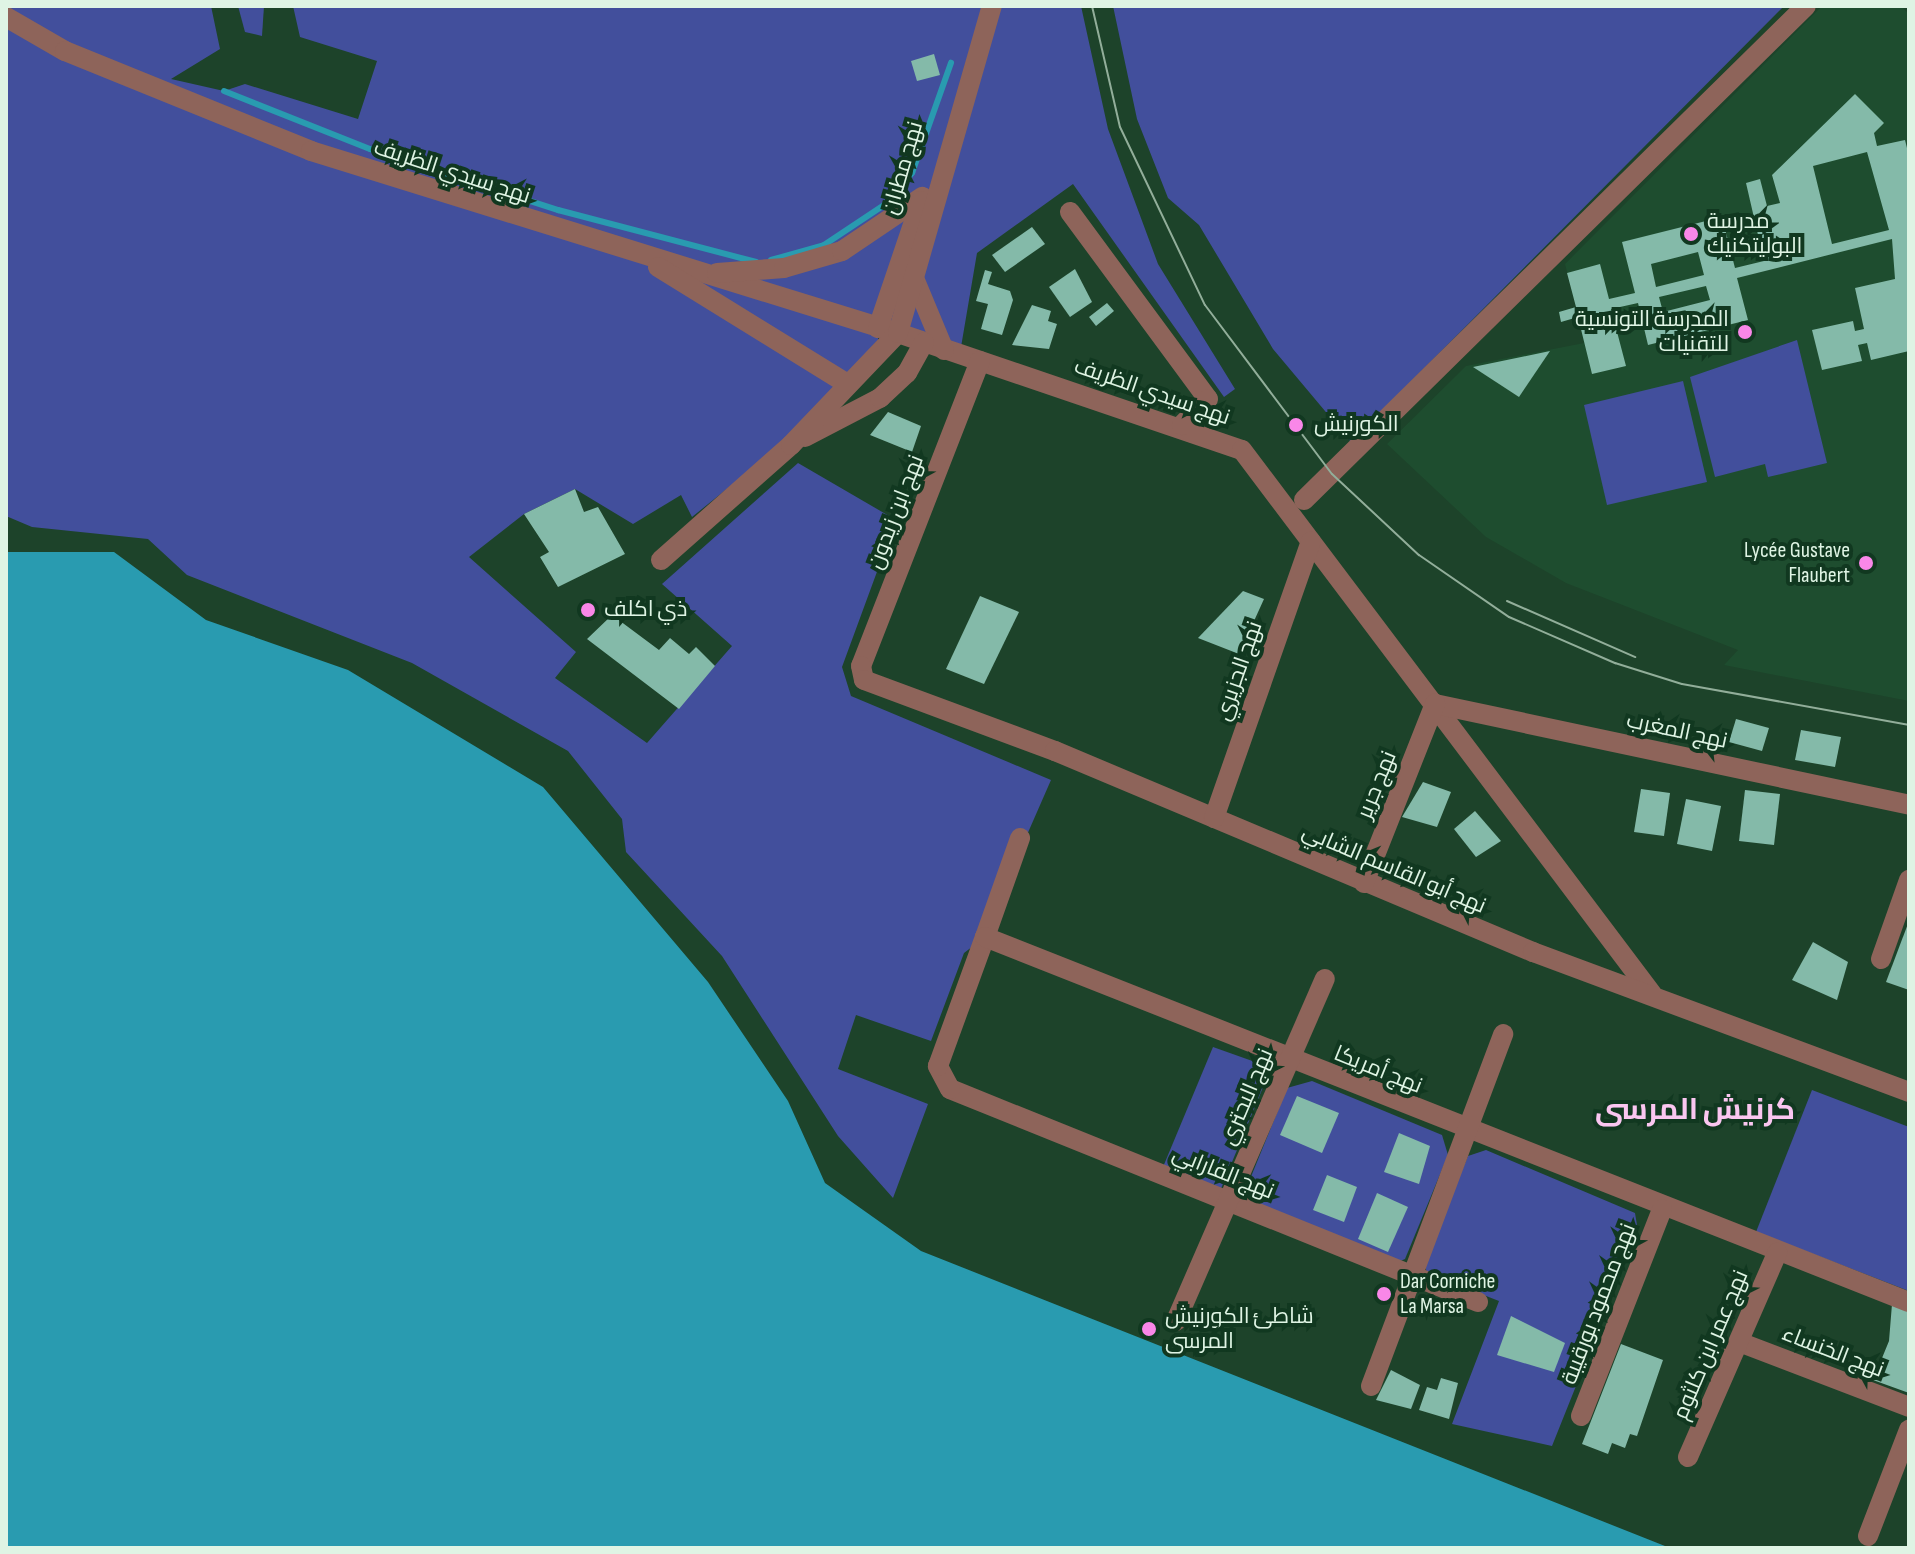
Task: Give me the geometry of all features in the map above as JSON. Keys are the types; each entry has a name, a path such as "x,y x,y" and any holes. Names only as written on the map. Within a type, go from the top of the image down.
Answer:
{"street":[{"path":"980,18 992,6"},
{"path":"1304,500 1806,6"},
{"name":"نهج سيدي الظريف","path":"6,17 65,51 297,146 644,258 707,274 924,342 1182,425 1242,450 1652,994"},
{"name":"نهج مطران","path":"888,331 922,197 980,18"},
{"name":"نهج مطران","path":"888,331 914,278 980,18"},
{"path":"707,274 784,268 842,251 922,197"},
{"path":"1070,212 1208,399 1182,425"},
{"path":"644,258 846,383"},
{"path":"914,278 944,350"},
{"path":"661,560 791,445 888,331"},
{"path":"791,445 880,398 907,373 924,342"},
{"name":"نهج ابن زيدون","path":"864,680 861,666 980,361"},
{"name":"نهج الجزيري","path":"1214,818 1311,541"},
{"name":"نهج أبو القاسم الشابي","path":"864,680 1214,818 1364,883 1909,1092"},
{"name":"نهج المغرب","path":"1435,704 1909,805"},
{"name":"نهج جرير","path":"1364,883 1435,704"},
{"path":"985,937 1020,838"},
{"path":"1881,959 1909,880"},
{"name":"نهج أمريكا","path":"985,937 1662,1209 1909,1302"},
{"name":"نهج الفارابي","path":"985,937 938,1066 950,1089 1478,1302"},
{"name":"نهج البحتري","path":"1176,1321 1325,979"},
{"path":"1371,1386 1503,1034"},
{"name":"نهج محمود بورقيبة","path":"1581,1416 1662,1209"},
{"name":"نهج عمر ابن كلثوم","path":"1688,1457 1777,1253"},
{"name":"نهج الخنساء","path":"1739,1342 1909,1407"},
{"path":"1868,1536 1909,1430"}],"shaded area":[{"path":"6,6 211,6 220,49 171,79 224,91 245,84 358,119 377,61 300,37 293,6 1081,6 1108,129 1158,264 1235,389 1224,397 1073,184 977,253 961,347 879,319 878,340 785,442 692,517 681,495 633,524 575,489 524,514 469,557 576,652 555,678 647,743 732,646 662,584 798,463 896,520 842,667 851,696 1051,780 981,940 964,953 931,1041 856,1015 838,1069 928,1104 893,1198 838,1136 722,956 626,852 622,819 568,751 412,663 187,575 148,539 32,527 6,516"},
{"path":"238,6 264,6 262,36 245,32"},
{"path":"1113,6 1784,6 1351,442 1273,349 1199,225 1168,198 1137,119"},
{"name":"المدرسة التونسية للتقنيات","path":"1822,6 1901,6 1909,14 1909,701 1724,665 1738,650 1566,583 1486,537 1387,444 1466,366 1584,343 1578,318 1561,322 1559,312 1576,307 1565,264"},
{"path":"1797,340 1827,463 1768,477 1765,464 1715,477 1690,377"},
{"path":"1683,381 1707,482 1607,505 1584,405"},
{"path":"6,552 114,552 206,620 348,670 543,787 708,982 788,1101 825,1183 921,1251 1670,1548 6,1548"},
{"path":"1213,1047 1258,1063 1266,1080 1220,1191 1163,1167"},
{"path":"1312,1081 1442,1135 1448,1155 1405,1259 1393,1264 1252,1206 1246,1189 1287,1088"},
{"path":"1812,1090 1909,1127 1909,1291 1756,1232"},
{"path":"1486,1150 1635,1213 1638,1231 1552,1446 1452,1424 1499,1301 1427,1273 1424,1262 1468,1156"}],"building":[{"path":"934,54 940,75 917,81 911,61"},
{"name":"مدرسة البوليتكنيك","path":"1855,94 1884,123 1874,133 1877,146 1905,140 1909,156 1909,351 1871,360 1867,343 1858,345 1862,361 1822,370 1812,330 1853,321 1855,331 1864,329 1855,288 1895,279 1892,239 1737,278 1748,320 1648,345 1638,303 1611,309 1626,366 1592,374 1578,317 1561,322 1559,312 1576,307 1567,273 1600,264 1609,299 1635,293 1622,242 1722,217 1735,268 1764,261 1746,183 1760,179 1767,206 1780,203 1772,175","holes":["1867,152 1889,230 1832,244 1813,166","1698,252 1704,275 1656,287 1651,264","1706,286 1710,300 1663,312 1659,297"]},
{"path":"1032,227 1045,244 1005,272 992,255"},
{"path":"1075,269 1092,302 1070,317 1049,287"},
{"path":"985,270 992,272 988,284 1010,291 1013,300 1002,335 981,329 988,304 976,301"},
{"path":"1107,303 1114,311 1096,326 1089,317"},
{"path":"1032,305 1051,311 1048,321 1057,324 1049,349 1012,345"},
{"path":"1550,351 1519,397 1473,367"},
{"path":"888,412 921,426 912,452 870,435"},
{"path":"575,489 584,512 598,507 625,554 558,587 540,557 549,552 524,514"},
{"path":"1243,591 1264,599 1239,654 1198,638"},
{"path":"980,596 1019,612 984,684 946,669"},
{"path":"612,615 659,650 670,638 689,654 696,647 715,666 679,709 587,639"},
{"path":"1736,719 1769,728 1762,751 1729,742"},
{"path":"1801,730 1841,737 1835,767 1795,760"},
{"path":"1423,782 1451,792 1437,827 1402,817"},
{"path":"1641,789 1670,793 1664,836 1634,832"},
{"path":"1745,790 1780,794 1774,845 1739,841"},
{"path":"1686,799 1721,806 1712,851 1677,844"},
{"path":"1475,811 1501,841 1476,857 1454,829"},
{"path":"1909,921 1909,990 1886,982"},
{"path":"1813,942 1848,962 1837,1000 1792,980"},
{"path":"1297,1096 1339,1113 1322,1153 1280,1135"},
{"path":"1399,1133 1430,1146 1419,1184 1384,1172"},
{"path":"1327,1175 1357,1187 1344,1222 1313,1210"},
{"path":"1377,1193 1408,1207 1388,1252 1358,1239"},
{"path":"1892,1304 1909,1311 1909,1393 1873,1380 1889,1341"},
{"path":"1511,1316 1565,1343 1554,1372 1497,1355"},
{"path":"1621,1344 1663,1360 1637,1436 1630,1434 1625,1448 1612,1443 1608,1454 1582,1444"},
{"path":"1391,1370 1420,1385 1411,1409 1376,1400"},
{"path":"1441,1378 1458,1383 1449,1419 1419,1410 1427,1387 1437,1390"}],"waterway":[{"path":"771,260 824,245 890,201 912,173 951,63"},
{"path":"224,91 370,149 558,210 756,262"}],"tram line":[{"path":"1092,6 1120,127 1205,305 1332,474 1419,555 1509,617 1615,663 1682,684 1909,725"},
{"path":"1507,601 1635,657"}],"place":[{"name":"مدرسة البوليتكنيك","path":"1691,234"},
{"name":"المدرسة التونسية للتقنيات","path":"1745,332"},
{"name":"الكورنيش","path":"1296,425"},
{"name":"Lycée Gustave Flaubert","path":"1866,563"},
{"name":"ذي اكلف","path":"588,610"},
{"name":"Dar Corniche La Marsa","path":"1384,1294"},
{"name":"شاطئ الكورنيش المرسى","path":"1149,1329"}],"district":[{"name":"كرنيش المرسى","path":"1695,1110"}]}
